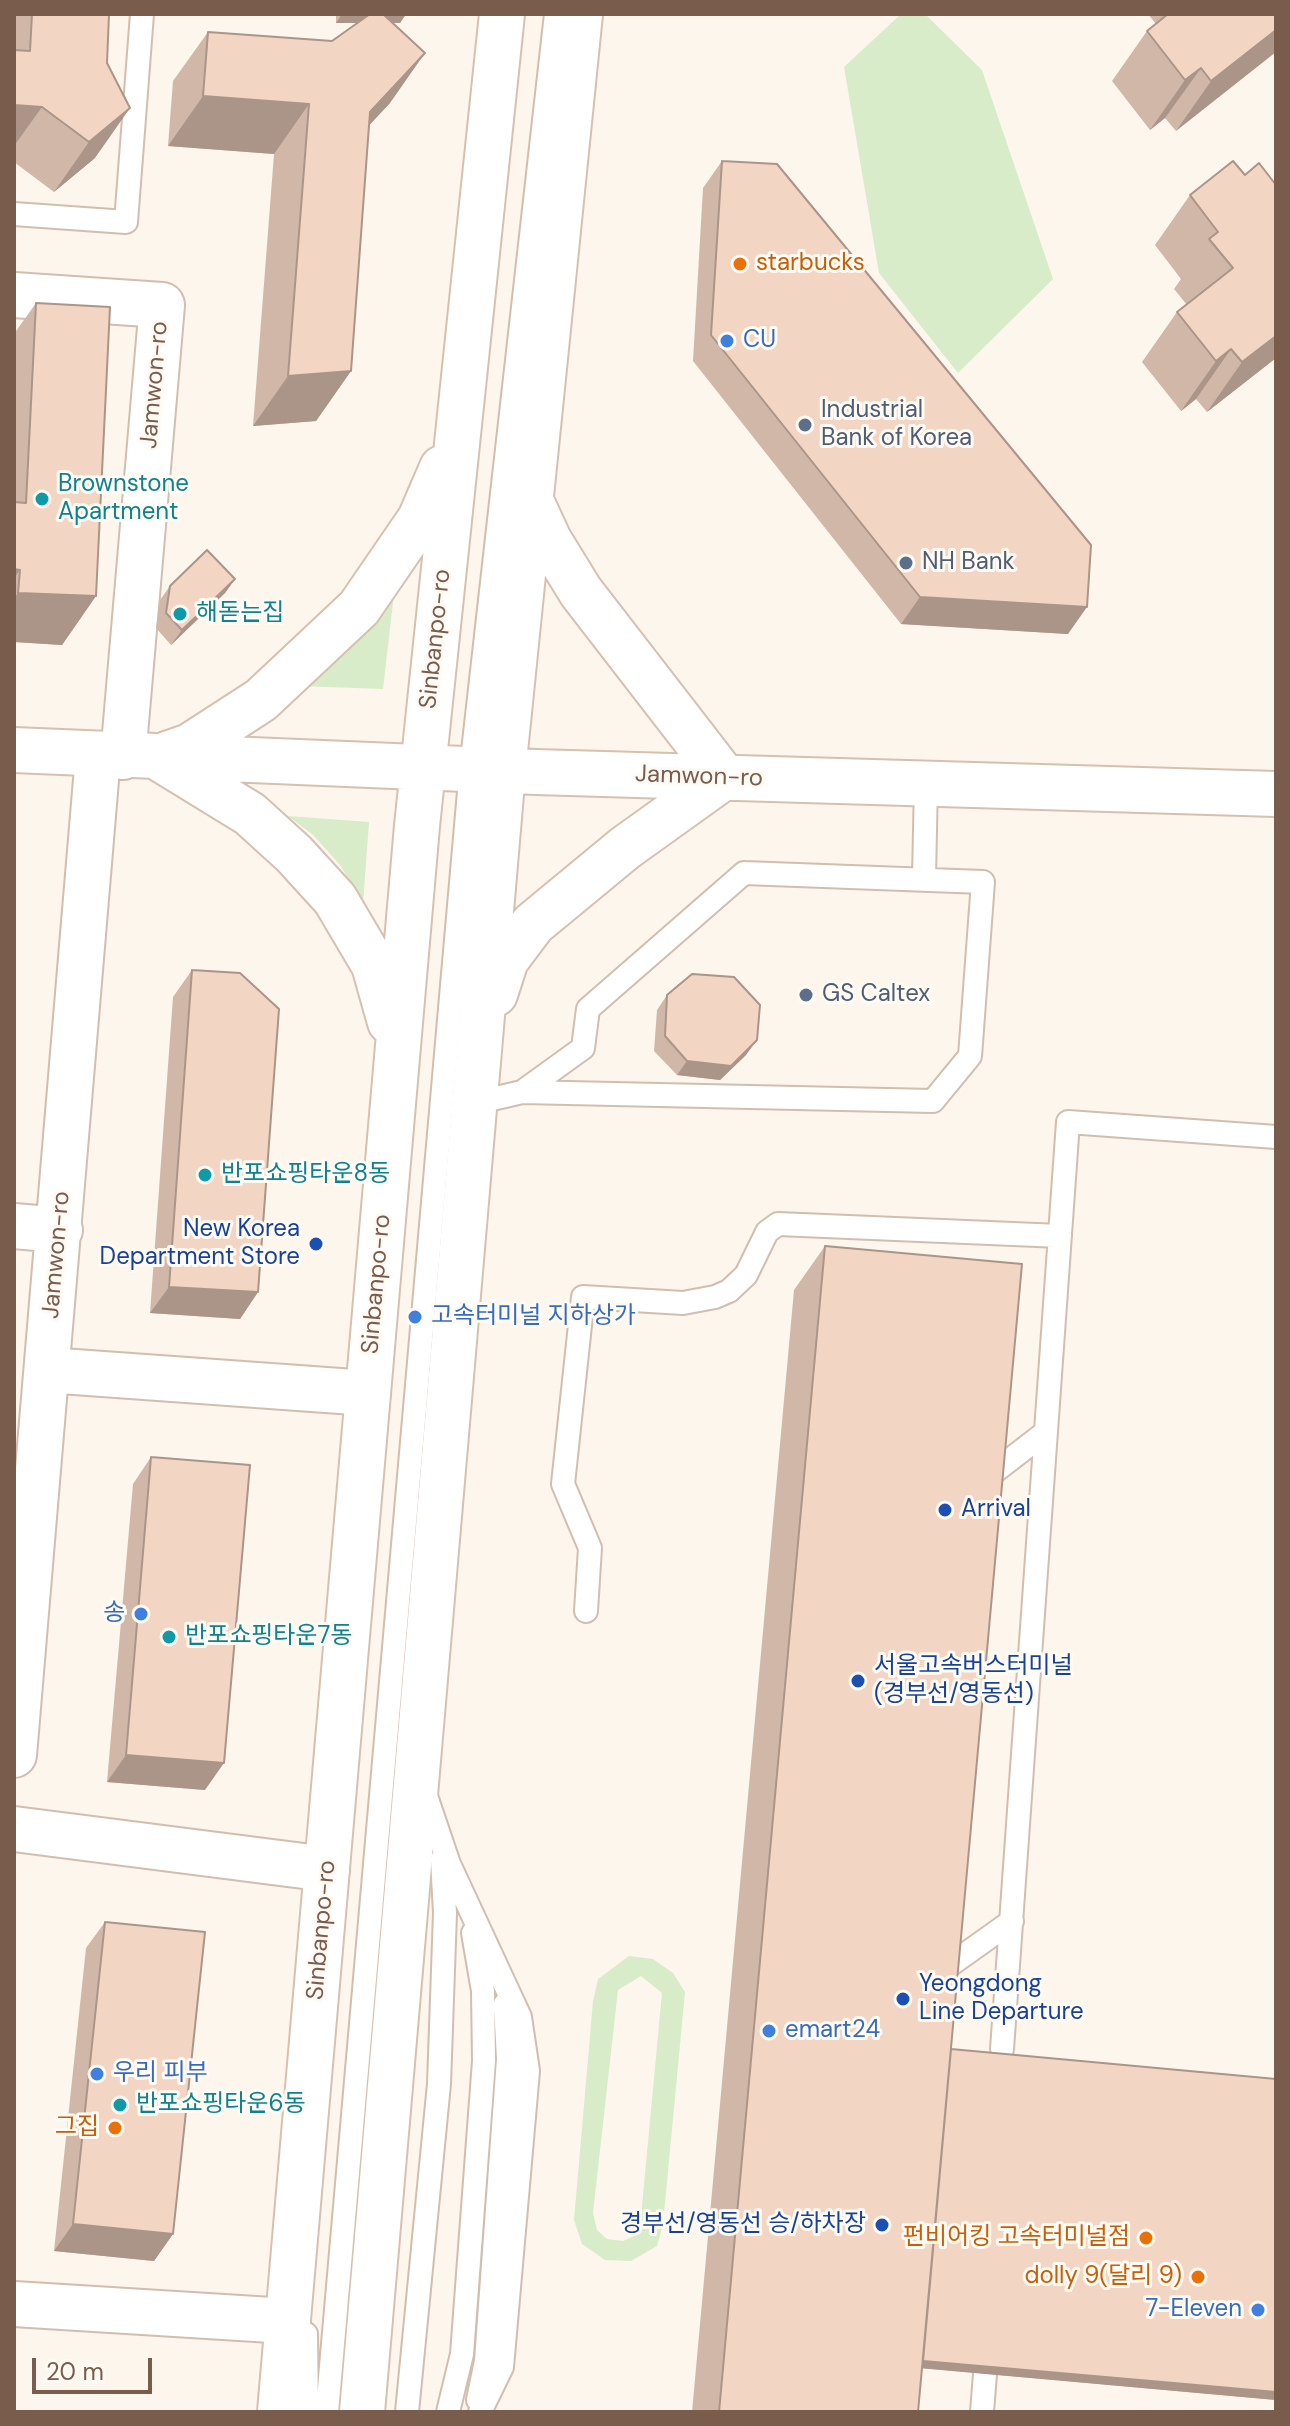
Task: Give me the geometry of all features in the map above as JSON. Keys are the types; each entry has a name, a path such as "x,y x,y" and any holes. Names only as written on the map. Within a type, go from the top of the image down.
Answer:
{"main road":[{"name":"Sinbanpo-ro","path":"280,2412 422,768 502,14"},
{"path":"362,2412 475,1097 487,770 531,501 580,14"},
{"name":"Jamwon-ro","path":"14,295 162,305 126,757 60,1230 14,1755"},
{"path":"126,757 190,746 261,700 359,608 420,519 459,419"},
{"path":"475,1097 497,984 506,960 526,931 625,848 724,777 563,567 531,501"},
{"name":"Jamwon-ro","path":"14,750 422,768 1276,794"},
{"path":"126,757 250,814 294,854 335,899 374,965 396,1057"},
{"path":"14,1226 60,1230"},
{"path":"47,1370 368,1393"},
{"path":"14,1829 327,1869"},
{"path":"14,2304 288,2321"}],"lane":[{"path":"14,214 126,222 142,14"},
{"path":"558,14 571,107"},
{"path":"327,2412 558,14"},
{"path":"924,878 926,782"},
{"path":"475,1097 522,1092 933,1101 970,1056 983,882 744,873 588,1009 583,1048 522,1092"},
{"path":"1002,2049 1068,1122 1276,1137"},
{"path":"586,1611 590,1548 563,1484 583,1297 683,1303 715,1297 729,1291 746,1275 767,1232 778,1224 1060,1236"},
{"path":"967,1493 1046,1432"},
{"path":"418,1761 441,1844 520,2017 528,2071 502,2367 480,2412"},
{"path":"407,2412 439,2084 445,1913 441,1844"},
{"path":"448,2412 462,2354 484,2061 483,1991 465,1893"},
{"path":"915,1991 1012,1921"},
{"path":"473,2412 486,2361 508,2059 502,1977"},
{"path":"303,2145 307,2412"},
{"path":"982,2412 985,2374"}],"green space":[{"path":"901,14 925,14 982,70 1053,279 958,373 879,273 844,67"},
{"path":"394,594 383,689 298,686"},
{"path":"288,816 369,822 363,904 340,865 313,835"},
{"path":"629,1956 653,1959 673,1973 685,1992 663,2224 657,2246 631,2261 605,2260 582,2244 574,2220 593,2001 598,1979","holes":["641,1976 662,1993 640,2227 636,2235 623,2241 607,2239 597,2230 593,2213 618,1990"]}],"building":[{"path":"32,14 109,14 107,63 130,108 89,142 42,107 14,105 14,50 30,51"},
{"path":"370,14 383,14 425,53 370,112 351,371 288,376 309,104 203,96 208,32 332,41"},
{"path":"1168,14 1276,14 1276,30 1211,81 1201,68 1185,80 1147,31"},
{"path":"722,161 777,164 1091,545 1087,607 920,597 711,335"},
{"path":"1233,161 1245,175 1259,163 1276,185 1276,336 1242,362 1231,349 1216,361 1177,312 1233,268 1209,239 1218,232 1190,195"},
{"path":"36,303 110,307 96,596 18,593 20,570 14,569 14,502 26,503"},
{"name":"해돋는집","path":"207,550 235,579 182,630 166,613 170,586"},
{"name":"반포쇼핑타운8동","path":"192,970 240,973 279,1009 258,1292 169,1287"},
{"path":"692,974 734,977 760,1005 757,1040 731,1066 687,1061 665,1036 667,995"},
{"name":"서울고속버스터미널 (경부선/영동선)","path":"825,1246 1022,1264 918,2412 719,2412"},
{"name":"반포쇼핑타운7동","path":"151,1457 250,1465 224,1763 126,1755"},
{"name":"반포쇼핑타운6동","path":"105,1922 205,1932 173,2234 73,2224"},
{"path":"951,2049 1276,2079 1276,2392 923,2361"}],"place":[{"name":"starbucks","path":"740,264"},
{"name":"CU","path":"727,341"},
{"name":"Industrial Bank of Korea","path":"805,425"},
{"name":"Brownstone Apartment","path":"42,499"},
{"name":"NH Bank","path":"906,563"},
{"name":"해돋는집","path":"180,614"},
{"name":"GS Caltex","path":"806,995"},
{"name":"반포쇼핑타운8동","path":"205,1175"},
{"name":"New Korea Department Store","path":"316,1244"},
{"name":"고속터미널 지하상가","path":"415,1317"},
{"name":"Arrival","path":"945,1510"},
{"name":"송","path":"141,1614"},
{"name":"반포쇼핑타운7동","path":"169,1637"},
{"name":"서울고속버스터미널 (경부선/영동선)","path":"858,1681"},
{"name":"Yeongdong Line Departure","path":"903,1999"},
{"name":"emart24","path":"769,2031"},
{"name":"우리 피부","path":"97,2074"},
{"name":"반포쇼핑타운6동","path":"120,2105"},
{"name":"그집","path":"115,2128"},
{"name":"경부선/영동선 승/하차장","path":"882,2225"},
{"name":"펀비어킹 고속터미널점","path":"1146,2238"},
{"name":"dolly 9(달리 9)","path":"1198,2277"},
{"name":"7-Eleven","path":"1258,2310"}]}
